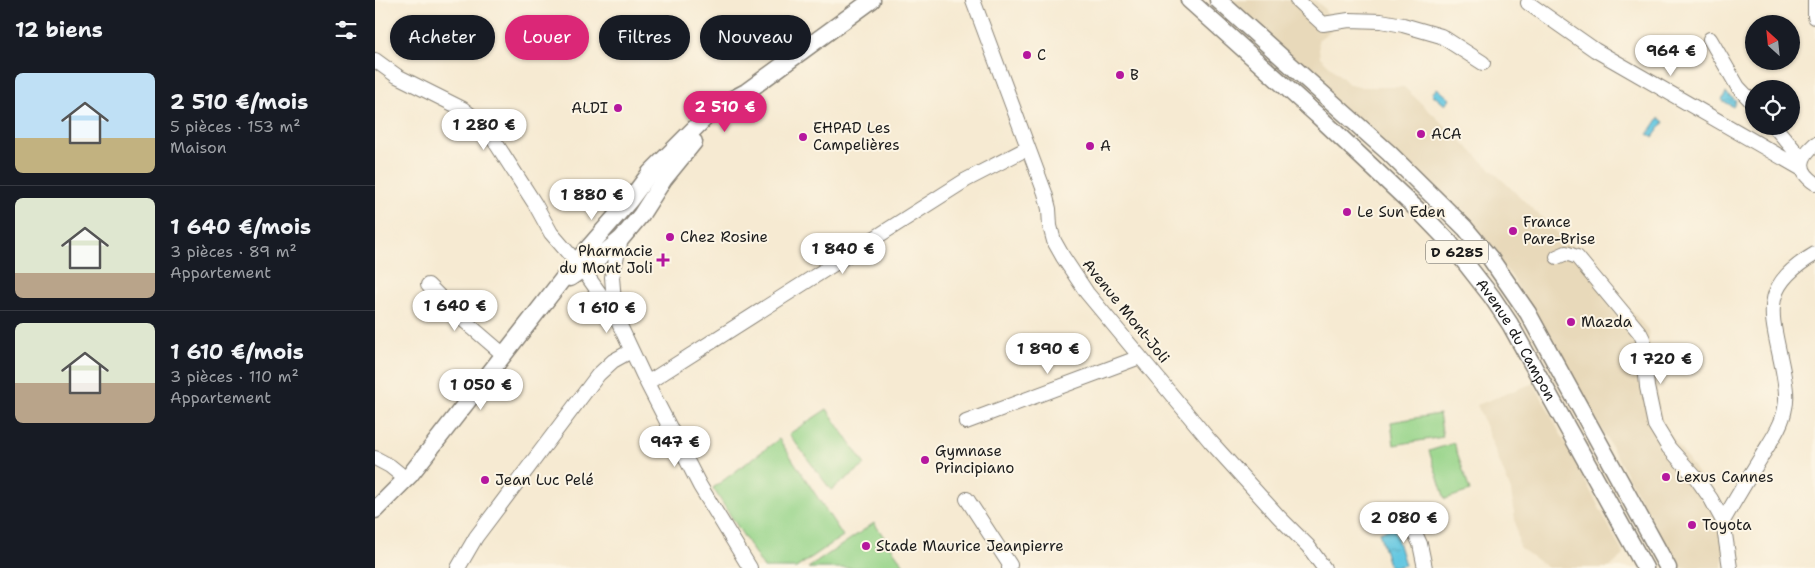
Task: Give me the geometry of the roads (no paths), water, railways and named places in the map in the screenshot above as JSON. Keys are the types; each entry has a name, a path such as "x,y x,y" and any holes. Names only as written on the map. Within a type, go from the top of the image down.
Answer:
{"main road":[{"path":"579,266 650,173 707,117 729,101 746,92 872,0"},
{"name":"Avenue du Campon","path":"1189,0 1375,168 1422,214 1455,250 1492,297 1510,324 1645,568"},
{"name":"Avenue du Campon","path":"1218,0 1389,154 1465,228 1490,258 1529,313 1668,568"},
{"path":"375,510 405,479 557,286 579,266 621,239 641,215 683,154 746,92"}],"street":[{"name":"Avenue Mont-Joli","path":"973,0 1049,203 1050,226 1058,248 1087,293 1140,357 1210,441 1308,546 1322,565"},
{"path":"1297,0 1323,24 1349,20 1403,24 1441,36 1483,63"},
{"path":"1815,0 1815,17"},
{"path":"1529,3 1595,50 1802,164"},
{"path":"1710,40 1745,94"},
{"path":"375,60 397,76 451,102 481,123 490,134 522,183 551,233 579,266 615,315 631,351 700,486 750,568"},
{"path":"1781,135 1802,164 1809,179 1815,183"},
{"path":"1802,164 1806,152 1815,144"},
{"path":"647,383 965,180 1028,148"},
{"path":"615,315 612,277 621,239"},
{"path":"1557,257 1566,253 1577,257 1640,333 1643,339 1647,387 1655,425 1669,448 1692,473 1706,492 1723,521 1730,568"},
{"path":"1723,521 1775,434 1785,408 1786,386 1775,330 1772,302 1787,272 1815,254"},
{"path":"428,285 461,318 504,355"},
{"path":"458,568 476,537 598,375 613,361 631,351"},
{"path":"965,422 1140,357"},
{"path":"375,458 390,466 405,479"},
{"path":"967,499 1010,565 1009,568"},
{"path":"1406,514 1420,544 1425,568"}],"water":[{"path":"1437,88 1450,99 1445,105 1432,94"},
{"path":"1726,93 1736,101 1733,107 1722,100"},
{"path":"1659,118 1664,122 1653,137 1648,134"},
{"path":"1394,528 1405,565 1390,568 1379,532"}],"place":[{"name":"C","path":"1027,55"},
{"name":"B","path":"1120,75"},
{"name":"ALDI","path":"618,108"},
{"name":"ACA","path":"1421,134"},
{"name":"EHPAD Les Campelières","path":"803,137"},
{"name":"A","path":"1090,146"},
{"name":"Le Sun Eden","path":"1347,212"},
{"name":"France Pare-Brise","path":"1513,231"},
{"name":"Chez Rosine","path":"670,237"},
{"name":"Pharmacie du Mont Joli","path":"663,260"},
{"name":"Mazda","path":"1571,322"},
{"name":"Gymnase Principiano","path":"925,460"},
{"name":"Lexus Cannes","path":"1666,477"},
{"name":"Jean Luc Pelé","path":"485,480"},
{"name":"Toyota","path":"1692,525"},
{"name":"Stade Maurice Jeanpierre","path":"866,546"}]}
